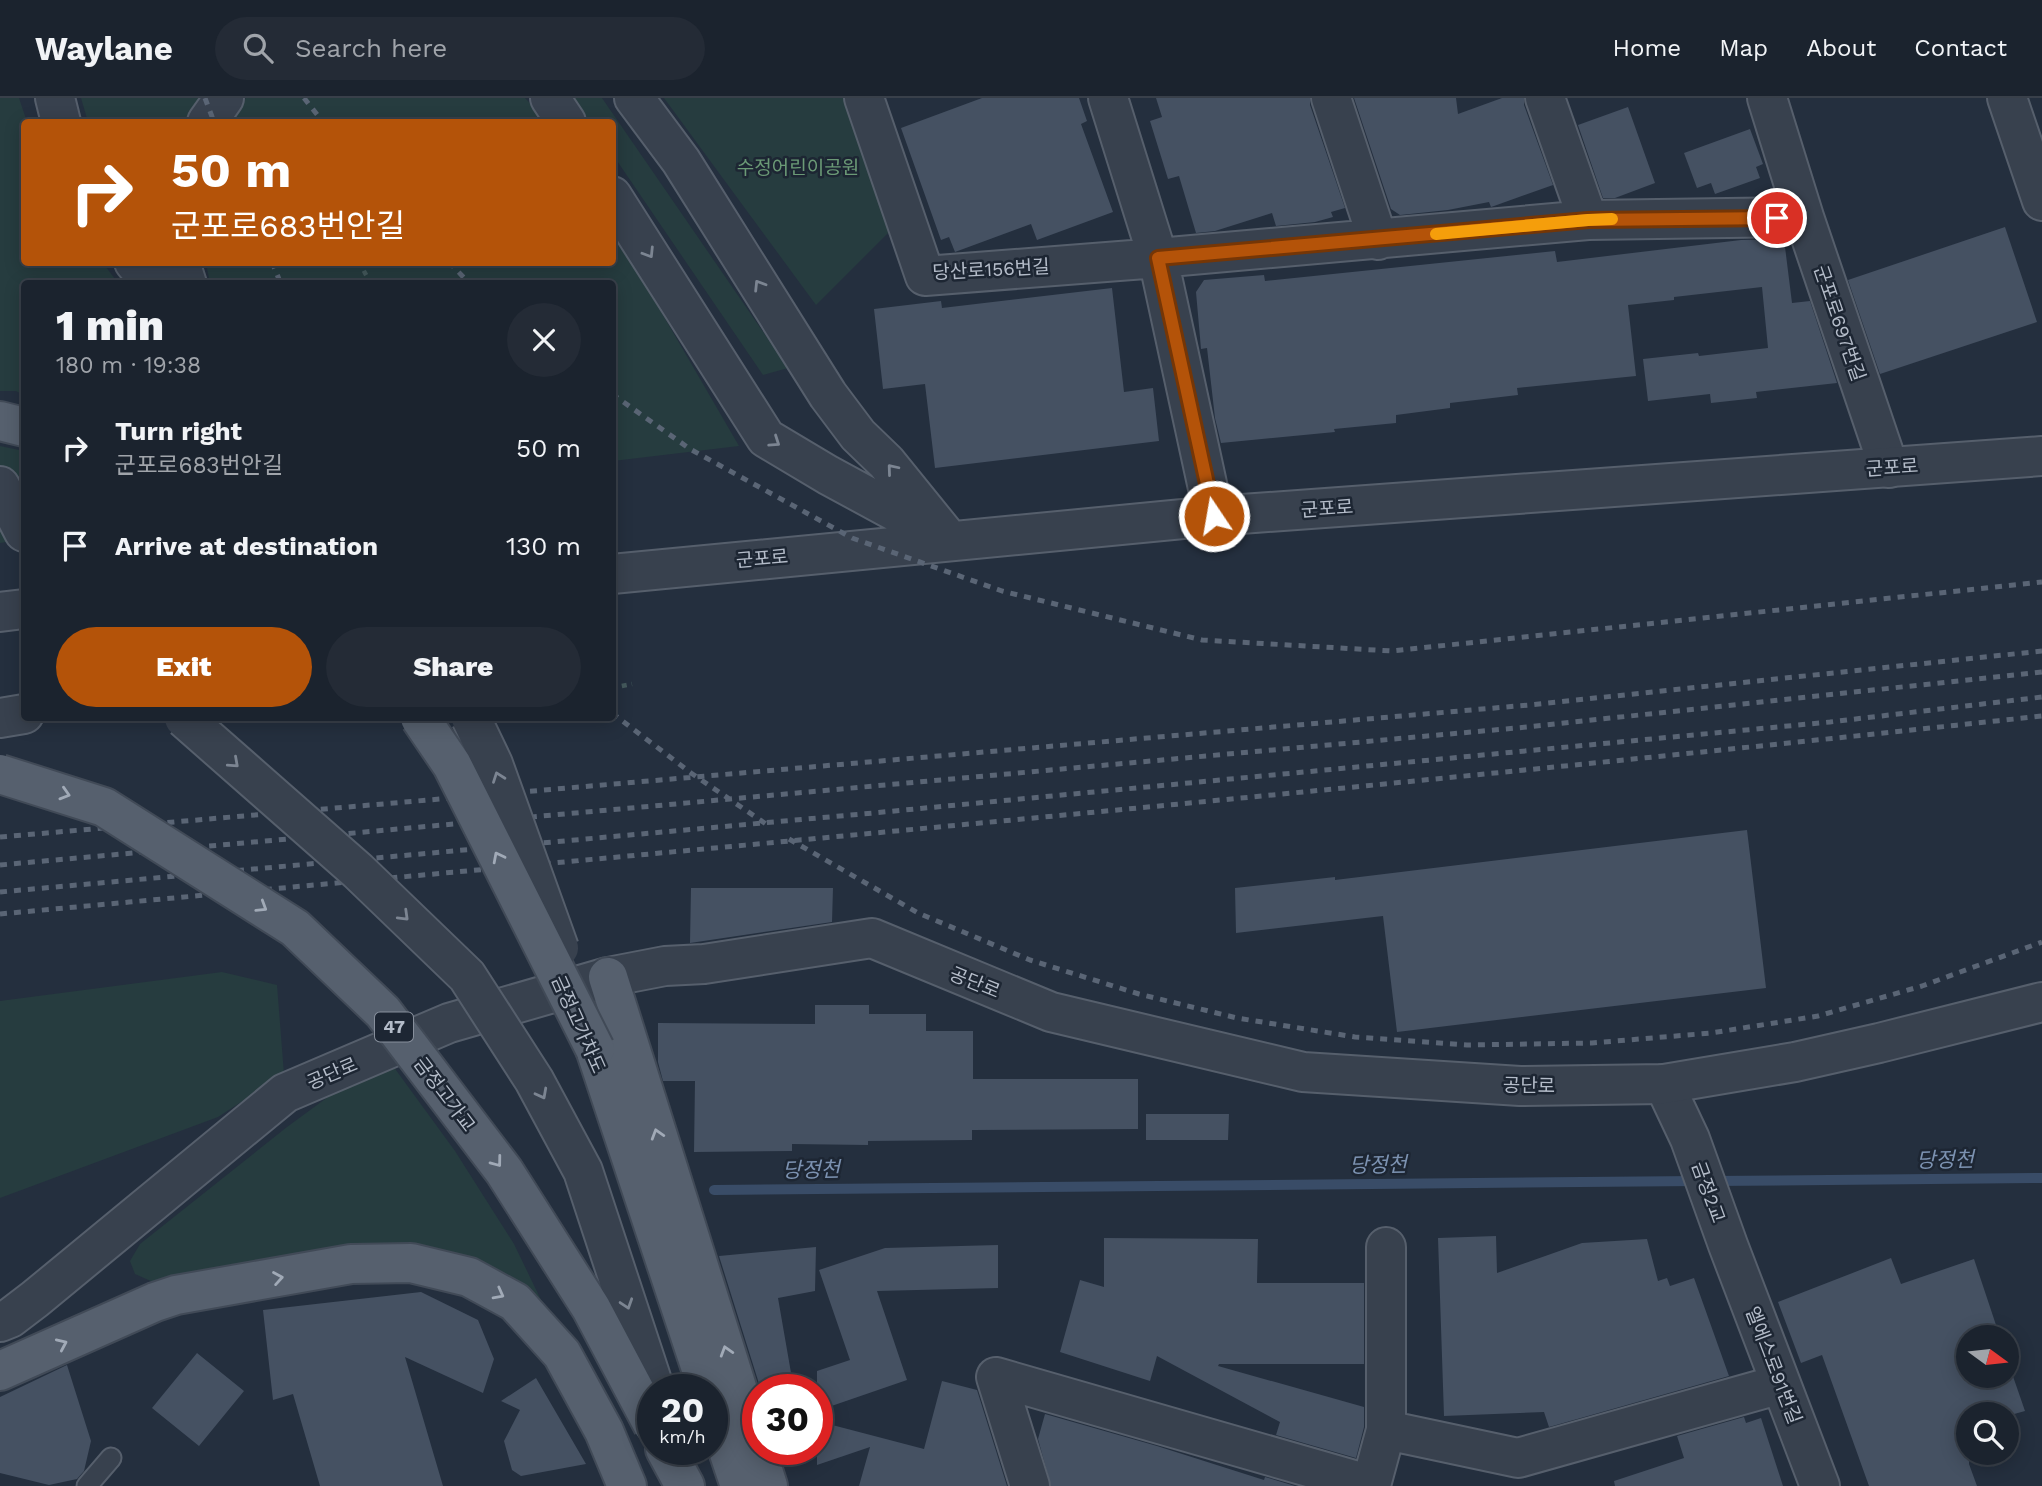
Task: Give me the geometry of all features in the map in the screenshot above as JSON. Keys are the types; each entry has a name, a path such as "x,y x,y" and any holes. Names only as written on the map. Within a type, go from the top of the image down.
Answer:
{"main road":[{"path":"0,421 21,426"},
{"name":"금정고가차도","path":"422,721 452,765 594,1049 703,1374"},
{"name":"금정고가교","path":"0,774 104,807 295,928 383,1012 504,1171 590,1308 637,1395"},
{"path":"608,977 768,1486"},
{"path":"0,1371 176,1295 351,1264 411,1263 469,1278 515,1302 562,1354 604,1431 627,1486"},
{"path":"728,1450 740,1486"},
{"path":"674,1465 686,1486"}],"street":[{"path":"55,98 60,119"},
{"path":"209,119 224,98"},
{"path":"550,98 564,119"},
{"path":"634,98 681,161 828,395 858,435 886,462 950,541"},
{"name":"당산로156번길","path":"864,98 925,276 1158,258"},
{"path":"1108,98 1158,258 1214,516"},
{"path":"1331,98 1378,240"},
{"path":"1545,98 1588,220"},
{"name":"군포로697번길","path":"1767,98 1804,217 1889,468"},
{"path":"2007,98 2042,201"},
{"path":"616,202 766,438 950,541"},
{"path":"1158,258 1588,220 1804,217"},
{"path":"137,266 149,280"},
{"name":"군포로","path":"616,574 1214,516 2042,456"},
{"path":"0,486 21,526"},
{"path":"0,612 21,609"},
{"path":"0,718 21,714"},
{"path":"187,721 358,871 467,976 534,1080 583,1171 650,1374"},
{"path":"472,721 493,764 594,1049"},
{"name":"공단로","path":"0,1322 35,1299 285,1093 449,1023 608,977 665,966 704,964 872,939 1051,1012 1303,1072 1520,1086 1664,1084 1795,1062 2042,1002"},
{"name":"금정2교","path":"1664,1084 1690,1139 1728,1245"},
{"name":"엘에스로91번길","path":"1728,1245 1820,1486"},
{"path":"1030,1486 996,1377 1371,1485 1386,1430 1386,1247"},
{"path":"1386,1430 1518,1458 1780,1384"},
{"path":"680,1465 686,1486"}],"lane":[{"path":"87,1486 111,1458"}],"path":[{"path":"616,687 632,684"}],"green space":[{"path":"0,98 19,98 26,119 21,119 21,266 105,266 116,280 21,280 21,394 0,391"},
{"path":"81,98 202,98 188,119 87,119"},
{"path":"246,98 525,98 545,119 232,119"},
{"path":"573,98 602,98 788,368 763,375 616,159 616,119 588,119"},
{"name":"수정어린이공원","path":"664,98 845,98 892,229 816,305"},
{"path":"616,234 739,446 616,461 616,280 209,280 207,266 616,266"},
{"path":"0,446 21,450 21,540 0,543"},
{"path":"222,972 277,985 284,1074 218,1117 0,1198 0,1001"},
{"path":"393,1066 455,1151 514,1244 558,1335 354,1246 153,1282 135,1274 130,1261 140,1244 343,1086"}],"building":[{"path":"982,98 1079,98 1087,121 1081,124 1113,212 1037,240 1031,224 955,252 949,237 941,240 901,128"},
{"path":"1156,98 1310,98 1310,105 1345,208 1331,212 1333,217 1315,222 1276,226 1272,213 1215,231 1196,233 1179,176 1168,179 1150,121 1162,117"},
{"path":"1354,98 1456,98 1458,114 1502,98 1524,98 1524,105 1553,185 1491,207 1489,202 1400,215 1391,209"},
{"path":"1628,107 1655,183 1615,198 1603,198 1578,125"},
{"path":"1750,129 1763,164 1756,167 1760,178 1715,194 1711,183 1697,188 1684,153"},
{"path":"2005,227 2037,322 1880,374 1848,280"},
{"path":"1784,239 1792,303 1810,301 1837,383 1756,392 1757,398 1711,403 1710,394 1648,401 1643,359 1768,348 1762,287 1628,305 1636,376 1517,388 1518,395 1450,403 1450,408 1396,415 1396,423 1221,443 1215,418 1207,348 1201,349 1196,292 1204,280 1264,275 1265,281 1555,251 1557,262 1741,240"},
{"path":"1112,288 1124,392 1153,388 1159,441 935,468 925,384 883,389 874,309 941,301 942,308"},
{"path":"1747,830 1766,988 1397,1032 1383,916 1236,933 1235,888 1335,877 1335,880"},
{"path":"691,888 833,888 832,922 690,943"},
{"path":"815,1005 869,1005 869,1014 926,1014 926,1031 973,1031 973,1079 1138,1079 1138,1129 972,1130 972,1140 868,1141 868,1145 792,1144 792,1151 694,1152 695,1081 663,1081 658,1062 658,1023 815,1024"},
{"path":"1146,1114 1229,1114 1228,1140 1146,1140"},
{"path":"1496,1236 1497,1273 1582,1243 1647,1239 1658,1281 1667,1278 1670,1286 1694,1278 1729,1376 1549,1427 1544,1412 1444,1416 1438,1238"},
{"path":"1104,1238 1258,1239 1257,1283 1364,1283 1364,1364 1218,1366 1364,1407 1364,1427 1356,1458 1276,1435 1280,1422 1157,1356 1150,1381 1060,1352 1080,1280 1104,1287"},
{"path":"998,1245 998,1288 877,1291 907,1380 833,1405 833,1374 817,1374 817,1371 850,1360 819,1270 885,1248"},
{"path":"816,1247 815,1291 778,1298 791,1374 756,1374 719,1256"},
{"path":"1891,1258 1901,1284 1974,1259 1996,1325 1956,1325 1956,1388 2017,1388 2025,1411 2019,1413 2019,1402 1956,1402 1956,1465 1969,1465 1977,1486 1869,1486 1822,1355 1801,1363 1778,1302"},
{"path":"421,1292 478,1320 494,1359 483,1393 405,1357 443,1486 320,1486 293,1394 273,1400 263,1310"},
{"path":"197,1353 244,1391 199,1446 152,1408"},
{"path":"67,1365 91,1441 84,1471 77,1479 49,1485 0,1473 0,1397"},
{"path":"536,1378 586,1464 521,1476 512,1470 504,1441 520,1410 501,1401"},
{"path":"942,1381 977,1390 1007,1486 859,1486 870,1447 833,1460 833,1425 924,1449"},
{"path":"1045,1414 1264,1480 1265,1477 1295,1486 1051,1486 1038,1439"},
{"path":"1744,1417 1746,1423 1761,1418 1783,1486 1615,1486 1614,1481 1684,1458 1677,1436"}],"waterway":[{"name":"당정천","path":"1712,1181 2042,1178"},
{"name":"당정천","path":"714,1190 1697,1181"}],"railway":[{"path":"205,98 213,119"},
{"path":"304,98 321,119"},
{"path":"274,266 279,280"},
{"path":"453,266 466,280"},
{"path":"616,397 690,449 852,538 1002,591 1202,640 1392,651 2042,582"},
{"path":"0,837 1529,705 2042,651"},
{"path":"0,865 1527,727 2042,672"},
{"path":"0,892 1830,722 2042,697"},
{"path":"616,716 691,773 766,824"},
{"path":"0,914 1277,795 2042,716"},
{"path":"789,839 918,913 1030,960 1139,994 1237,1018 1355,1037 1467,1045 1592,1043 1711,1033 1818,1016 1922,986 2042,942"}],"slow traffic":[{"path":"1436,234 1612,219"}],"route":[{"path":"1214,516 1158,258 1588,220 1777,218"}]}
